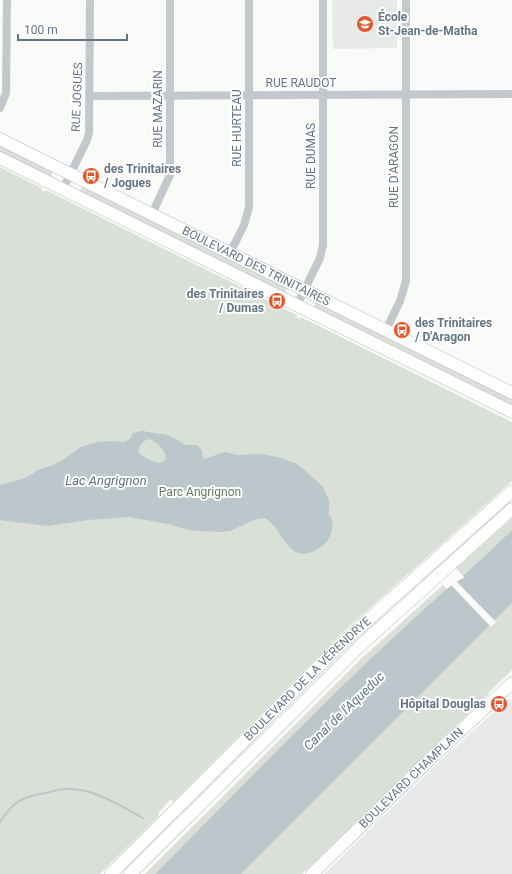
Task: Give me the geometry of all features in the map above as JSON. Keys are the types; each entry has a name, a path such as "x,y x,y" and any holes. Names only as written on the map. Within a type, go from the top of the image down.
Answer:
{"main road":[{"name":"BOULEVARD DES TRINITAIRES","path":"0,139 511,391"},
{"name":"BOULEVARD DES TRINITAIRES","path":"0,158 512,412"},
{"name":"BOULEVARD DE LA VÉRENDRYE","path":"111,874 343,643 512,491"},
{"name":"BOULEVARD DE LA VÉRENDRYE","path":"130,874 348,657 512,509"},
{"name":"BOULEVARD CHAMPLAIN","path":"312,874 434,755 512,683"}],"street":[{"path":"0,108 6,93 7,0"},
{"name":"RUE JOGUES","path":"63,190 88,136 90,96 90,0"},
{"name":"RUE MAZARIN","path":"152,214 170,175 170,0"},
{"name":"RUE HURTEAU","path":"230,253 244,225 249,207 249,0"},
{"name":"RUE DUMAS","path":"297,305 320,258 323,245 323,0"},
{"name":"RUE D'ARAGON","path":"386,330 400,301 406,281 406,0"},
{"name":"RUE RAUDOT","path":"90,96 512,94"}],"shaded area":[{"name":"École St-Jean-de-Matha","path":"332,0 397,0 397,48 333,49"},
{"path":"509,699 512,700 512,874 324,874 442,759"}],"green space":[{"path":"0,143 54,170 50,179 0,154"},
{"name":"Parc Angrignon","path":"0,167 42,188 41,190 45,192 46,190 297,315 296,317 300,319 301,317 512,422 512,481 342,633 174,801 170,800 159,812 159,816 100,874 0,874"},
{"path":"83,184 288,286 284,295 79,193"},
{"path":"317,300 512,397 512,408 313,309"},
{"path":"512,518 512,530 463,576 456,568"},
{"path":"443,585 448,590 336,694 155,874 145,874 362,658"},
{"path":"512,603 512,670 488,693 489,694 302,874 241,874"}],"water":[{"name":"Lac Angrignon","path":"142,431 168,435 186,445 197,445 202,451 204,459 225,452 237,455 262,454 295,463 322,486 329,500 329,516 332,520 332,526 328,540 324,545 316,550 306,554 298,553 286,543 271,523 265,518 256,519 230,531 219,532 196,531 169,524 129,517 88,520 48,526 0,520 0,485 27,477 38,470 53,465 81,447 97,442 124,442 129,440 133,433","holes":["149,439 160,446 164,452 166,458 163,462 147,459 139,453 139,448 142,442"]},
{"name":"Canal de l'Aqueduc","path":"512,530 512,603 241,874 155,874 375,655 452,585 464,578 463,576"}],"pier":[{"path":"455,580 496,622 491,627 450,584"}],"waterway":[{"path":"0,822 14,805 30,796 69,789 91,792 118,804 143,818"}],"place":[{"name":"École St-Jean-de-Matha","path":"365,24"},
{"name":"des Trinitaires / Jogues","path":"91,176"},
{"name":"des Trinitaires / Dumas","path":"277,301"},
{"name":"des Trinitaires / D'Aragon","path":"402,330"},
{"name":"Hôpital Douglas","path":"499,704"}]}
